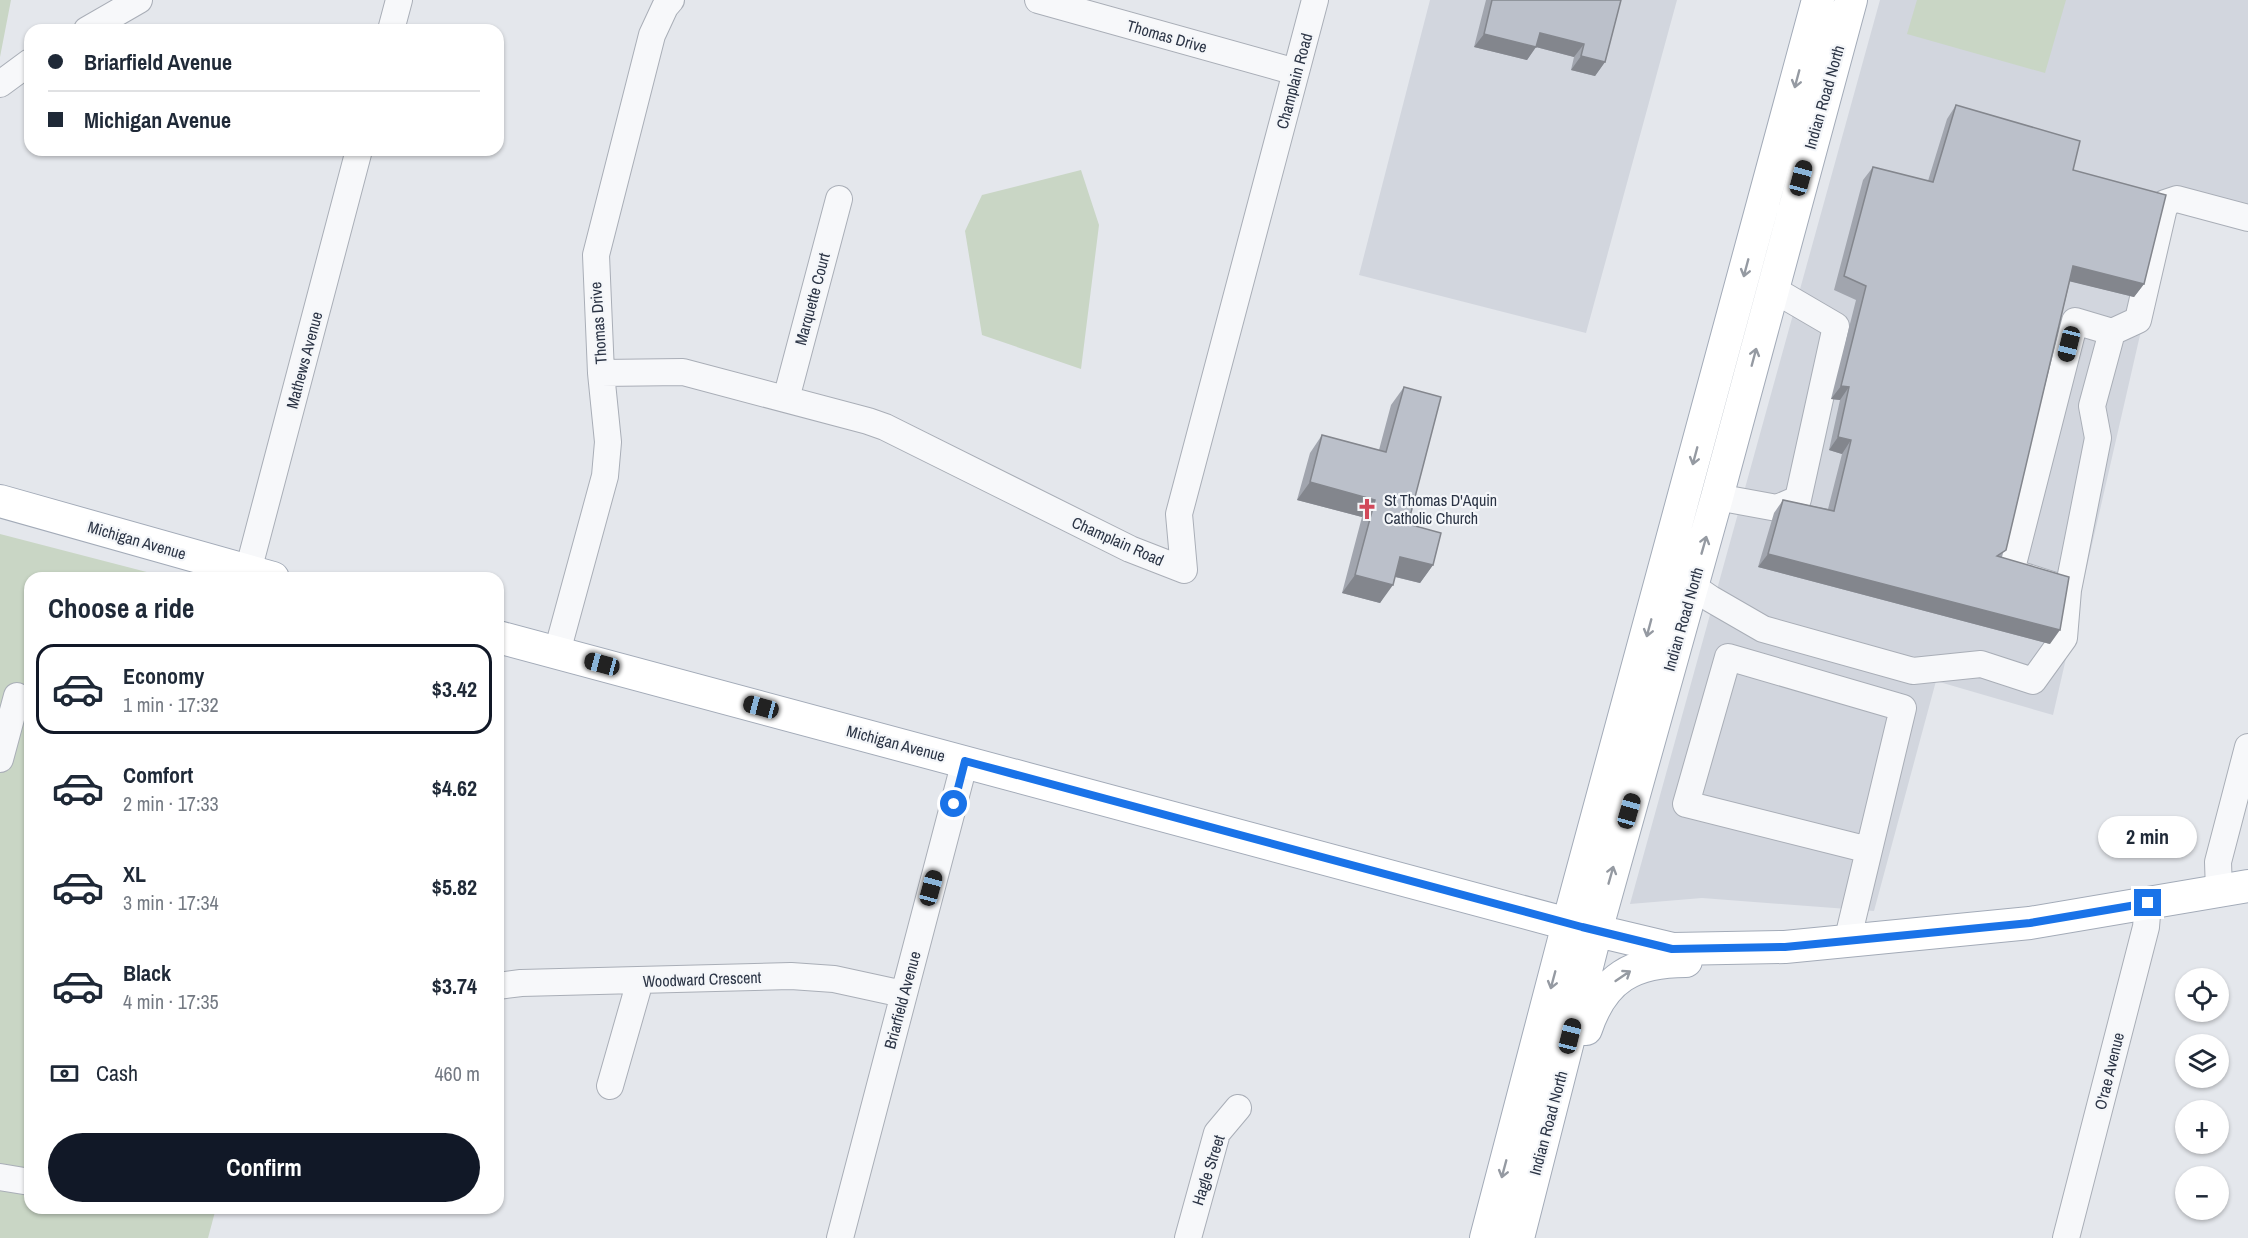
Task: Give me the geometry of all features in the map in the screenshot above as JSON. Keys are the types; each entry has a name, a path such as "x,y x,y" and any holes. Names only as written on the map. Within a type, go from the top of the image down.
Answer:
{"main road":[{"name":"Indian Road North","path":"1518,1238 1555,1098 1582,927 1818,0"},
{"name":"Indian Road North","path":"1486,1238 1582,927 1692,586 1851,0"},
{"name":"Michigan Avenue","path":"0,501 246,572"},
{"name":"Michigan Avenue","path":"504,639 1582,927 1672,949 1785,947 2030,923 2234,888"},
{"path":"1555,1098 1580,1047 1598,999 1629,971 1672,961 1740,960 1768,955 1785,947"}],"street":[{"path":"97,24 139,0"},
{"path":"393,24 399,0"},
{"name":"Thomas Drive","path":"557,652 604,476 608,442 601,373 596,255 652,35 665,7 671,0"},
{"name":"Thomas Drive","path":"1038,0 1070,4 1296,72"},
{"name":"Champlain Road","path":"601,373 683,372 885,427 1130,549 1184,570 1179,514 1315,0"},
{"path":"0,84 24,66"},
{"name":"Mathews Avenue","path":"249,572 357,156"},
{"name":"Marquette Court","path":"786,399 839,199"},
{"path":"2068,590 2011,572 2075,321 2112,332 2138,320 2165,203 2177,199 2248,218"},
{"path":"1717,497 1777,508 1798,499 1836,326 1772,288"},
{"path":"1692,586 1763,629 1913,671 1981,664 2033,681 2064,638 2068,590 2098,438 2092,406 2112,332"},
{"path":"1738,615 1686,804 1869,850"},
{"path":"1728,657 1903,708"},
{"path":"1847,942 1913,671"},
{"path":"0,759 16,695"},
{"path":"2234,888 2218,862 2248,747"},
{"name":"Briarfield Avenue","path":"840,1238 965,761"},
{"name":"O'rae Avenue","path":"2066,1238 2146,927 2148,903"},
{"name":"Woodward Crescent","path":"504,985 816,977 903,994"},
{"path":"610,1086 640,981"},
{"name":"Hagle Street","path":"1188,1238 1217,1133 1238,1108"},
{"path":"0,1177 24,1181"}],"shaded area":[{"path":"1430,0 1677,0 1586,333 1359,275"},
{"path":"1880,0 2248,0 2248,208 2173,191 2053,715 1936,681 1874,911 1702,898 1630,904"}],"green space":[{"path":"0,0 11,0 0,57"},
{"path":"1917,0 2066,0 2045,73 1907,34"},
{"path":"1081,170 1099,225 1081,369 982,335 965,231 982,195"},
{"path":"0,534 147,572 24,572 24,1214 214,1214 208,1238 0,1238"}],"building":[{"path":"1492,0 1621,0 1605,62 1581,56 1584,44 1540,33 1536,47 1484,34"},
{"path":"1956,105 2080,141 2073,170 2166,195 2144,284 2073,266 2006,550 1997,556 2069,577 2060,630 1768,554 1783,500 1834,511 1851,440 1838,437 1849,387 1841,386 1866,286 1844,276 1873,167 1933,182"},
{"name":"St Thomas D'Aquin Catholic Church","path":"1404,387 1441,397 1408,524 1441,533 1433,565 1400,557 1393,585 1355,575 1375,500 1310,482 1322,435 1386,452"}],"place":[{"name":"St Thomas D'Aquin Catholic Church","path":"1367,509"}],"route":[{"path":"954,804 965,761 1582,927 1672,949 1785,947 1978,929 2030,923 2148,903"}]}
